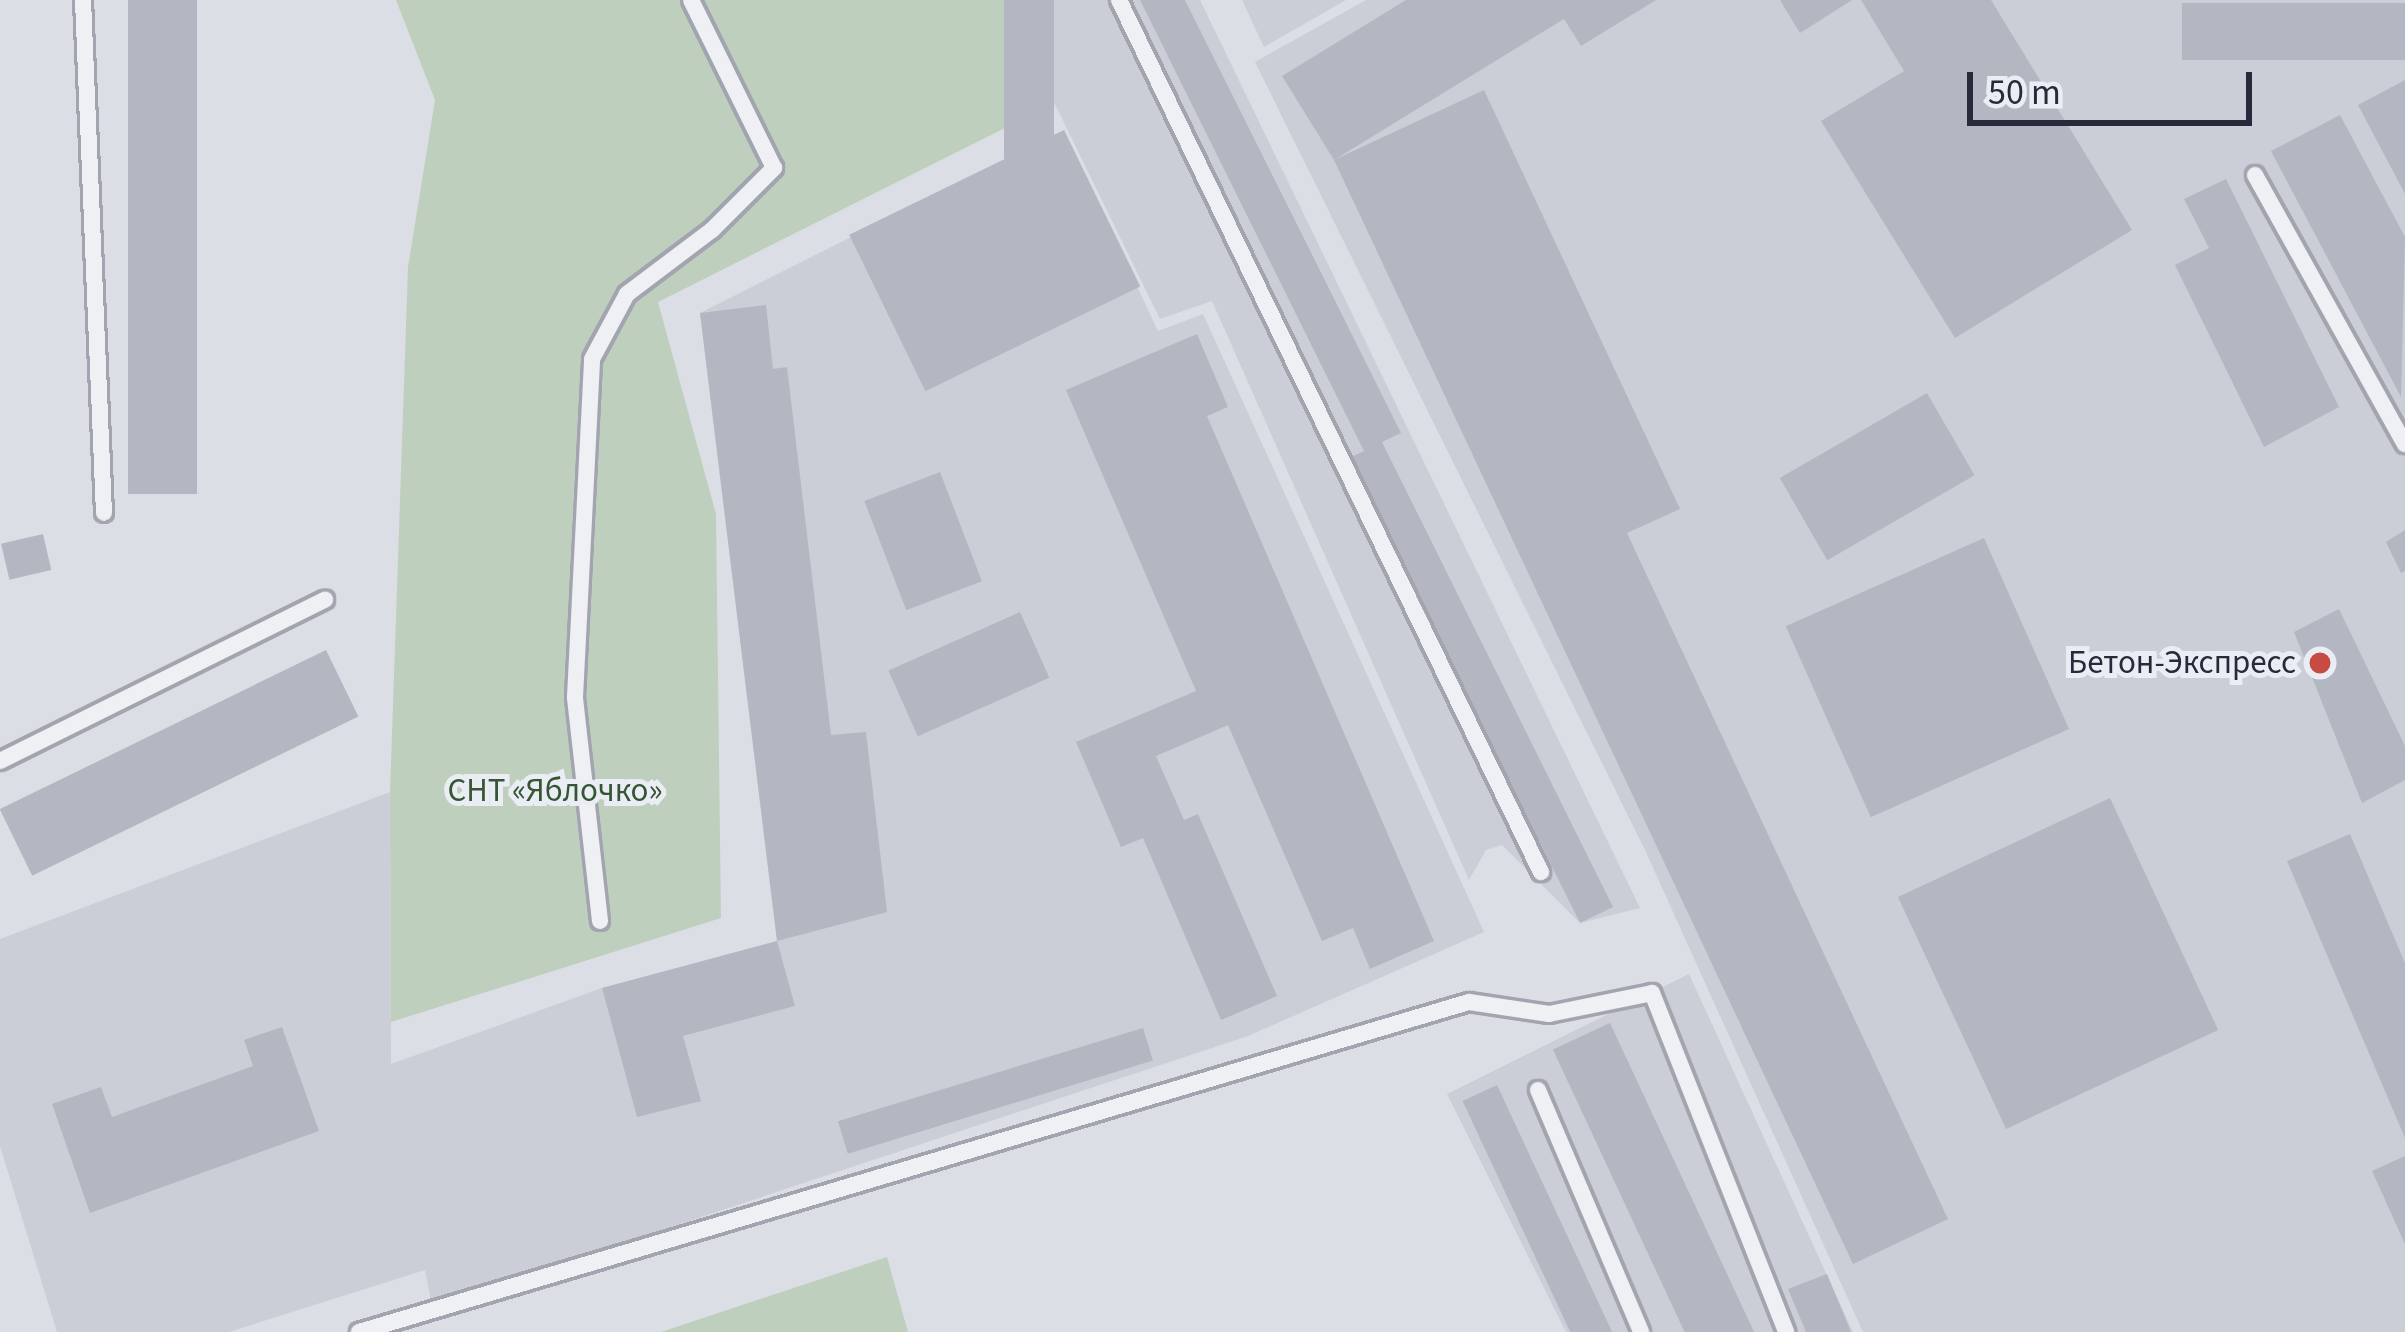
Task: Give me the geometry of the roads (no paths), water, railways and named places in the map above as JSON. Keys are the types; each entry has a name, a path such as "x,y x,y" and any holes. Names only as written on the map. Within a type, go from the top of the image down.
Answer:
{"lane":[{"path":"83,0 104,513"},
{"path":"600,921 575,697 592,359 628,294 712,230 774,168 691,0"},
{"path":"1119,0 1541,872"},
{"path":"2255,175 2405,444"},
{"path":"0,760 325,600"},
{"path":"358,1332 1469,1003 1549,1014 1652,993 1786,1332"},
{"path":"1538,1090 1641,1332"}],"place":[{"name":"Бетон-Экспресс","path":"2320,663"}],"park label":[{"name":"СНТ «Яблочко»","path":"555,791"}]}
